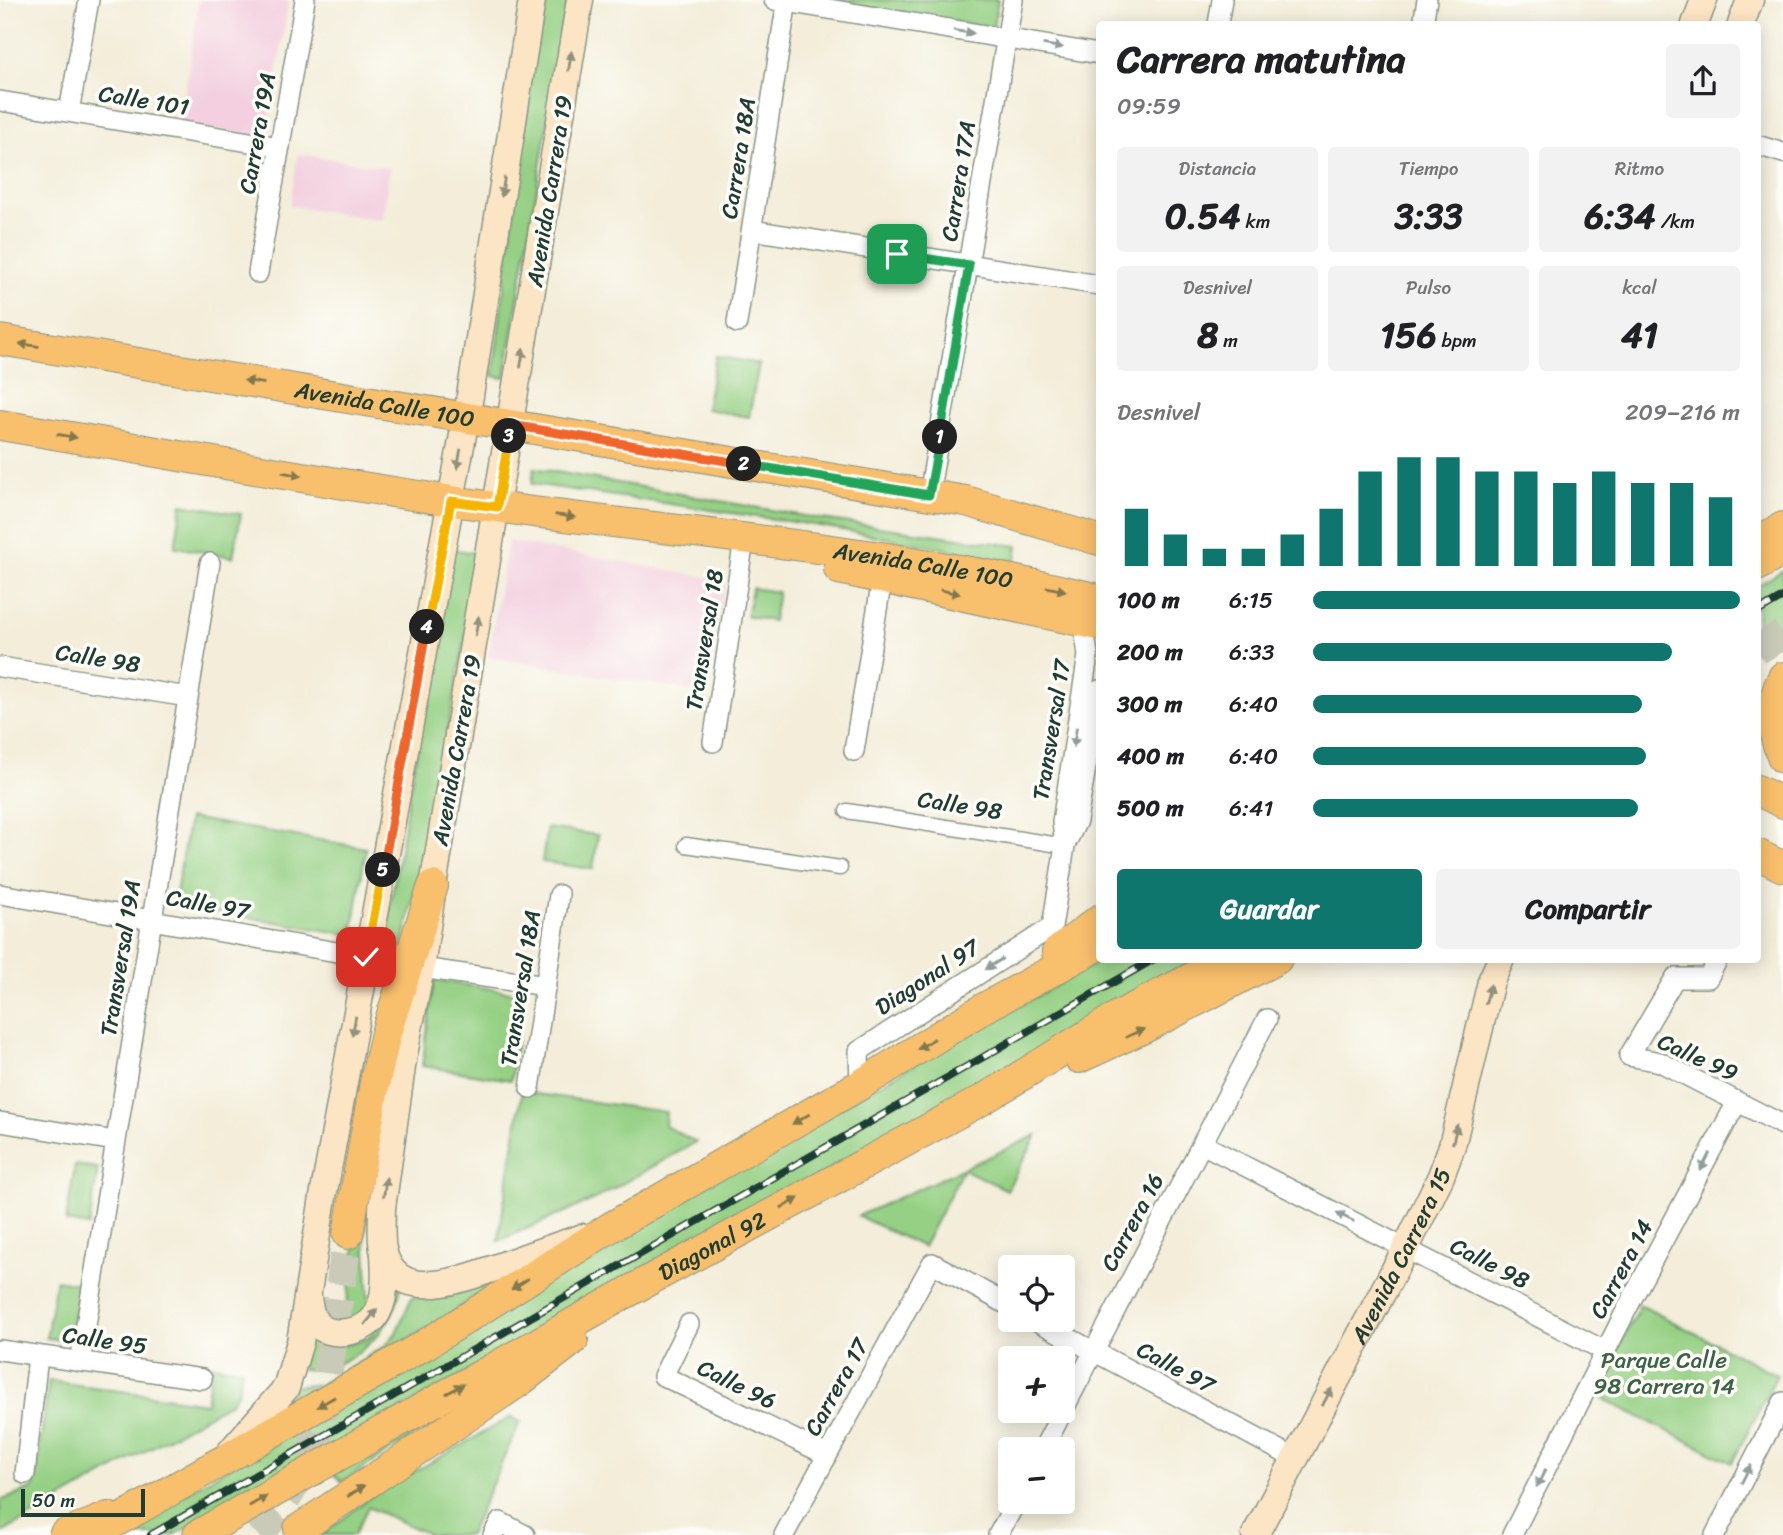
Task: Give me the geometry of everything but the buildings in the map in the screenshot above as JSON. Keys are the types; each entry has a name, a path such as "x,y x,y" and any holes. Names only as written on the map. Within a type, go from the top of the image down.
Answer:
{"main road":[{"name":"Avenida Carrera 19","path":"219,1463 286,1388 297,1356 366,957 466,417 532,0"},
{"name":"Avenida Carrera 19","path":"308,1295 312,1317 326,1330 356,1330 375,1317 380,1306 385,1272 382,1208 404,1060 580,0"},
{"path":"1696,21 1704,0"},
{"path":"1742,21 1750,0"},
{"name":"Avenida Calle 100","path":"0,340 966,501 1096,534"},
{"name":"Avenida Calle 100","path":"0,425 451,501 851,553 1012,580 1094,615"},
{"path":"1761,540 1783,527"},
{"path":"685,531 883,579 1094,615"},
{"path":"1761,564 1783,551"},
{"path":"1761,682 1783,668"},
{"path":"1783,677 1776,695 1773,719 1783,758"},
{"path":"1761,757 1783,775"},
{"path":"1761,792 1783,803"},
{"path":"1761,856 1783,867"},
{"path":"1761,875 1783,885"},
{"path":"348,1234 386,1033 433,886"},
{"path":"1052,927 1096,929"},
{"path":"93,1535 426,1344 611,1227 860,1085 984,1008 1096,930"},
{"name":"Diagonal 92","path":"198,1535 644,1283 982,1100 1118,1016 1220,963"},
{"path":"982,1100 1144,1028 1269,963"},
{"name":"Avenida Carrera 15","path":"1255,1535 1441,1176 1452,1146 1479,1029 1499,963"},
{"path":"384,1254 394,1271 403,1279 437,1283 468,1277 611,1227"},
{"path":"299,1529 520,1381 644,1283"},
{"path":"64,1535 167,1493"}],"street":[{"path":"69,112 89,0"},
{"name":"Carrera 19A","path":"258,273 305,0"},
{"name":"Carrera 17A","path":"929,495 1013,0"},
{"path":"1218,21 1222,0"},
{"path":"1424,21 1427,0"},
{"path":"782,1 1096,54"},
{"name":"Carrera 18A","path":"737,323 782,1"},
{"name":"Calle 101","path":"0,101 279,147"},
{"path":"1761,146 1783,153"},
{"path":"752,230 1096,285"},
{"name":"Transversal 18","path":"713,742 743,545"},
{"name":"Transversal 19A","path":"80,1362 210,563"},
{"path":"854,751 883,579"},
{"name":"Transversal 17","path":"1052,927 1065,846 1062,822 1094,615"},
{"name":"Calle 98","path":"0,667 188,697"},
{"name":"Transversal 17","path":"1065,846 1077,821 1096,708"},
{"name":"Calle 98","path":"847,811 1065,846"},
{"path":"686,845 840,868"},
{"name":"Calle 97","path":"0,894 366,957"},
{"name":"Transversal 18A","path":"530,1088 559,895"},
{"name":"Diagonal 97","path":"860,1085 859,1051 1052,927"},
{"name":"Calle 99","path":"1716,963 1708,978 1675,978 1629,1056 1660,1062 1783,1125"},
{"path":"421,968 545,986"},
{"name":"Carrera 16","path":"1049,1437 1267,1019"},
{"name":"Carrera 14","path":"1512,1535 1605,1351 1737,1102"},
{"path":"0,1122 115,1141"},
{"name":"Calle 98","path":"1202,1143 1605,1351"},
{"name":"Carrera 17","path":"783,1535 932,1263 998,1299"},
{"name":"Calle 96","path":"690,1324 663,1376 827,1455"},
{"name":"Calle 97","path":"1057,1332 1294,1458"},
{"name":"Calle 95","path":"0,1350 202,1378"},
{"path":"25,1474 38,1356"},
{"path":"1715,1535 1783,1402"},
{"path":"999,1535 1010,1514"},
{"path":"496,1528 525,1535"}],"shaded area":[{"path":"199,0 289,0 266,137 180,124"},
{"path":"298,154 390,168 382,220 290,206"},
{"path":"508,541 726,581 706,693 488,657"}],"green space":[{"path":"543,0 568,0 505,378 493,376 530,76"},
{"path":"818,0 998,0 993,28"},
{"path":"716,356 759,364 749,417 706,409"},
{"path":"534,468 821,519 1018,546 1015,562 821,526 532,484"},
{"path":"182,504 241,514 233,557 175,547"},
{"path":"451,549 481,554 433,807 400,958 382,955"},
{"path":"1783,570 1783,628 1761,641 1761,584"},
{"path":"752,588 778,592 773,621 747,616"},
{"path":"189,818 366,848 352,935 174,905"},
{"path":"547,828 598,835 593,869 542,862"},
{"path":"1097,963 1191,963 885,1139 174,1535 116,1535 590,1251"},
{"path":"434,980 524,994 511,1080 422,1066"},
{"path":"393,1066 365,1235 369,1302 367,1312 344,1324 357,1234"},
{"path":"522,1092 666,1112 665,1126 696,1142 595,1199 498,1241"},
{"path":"1037,1135 1007,1190 963,1169 923,1247 858,1216"},
{"path":"75,1165 98,1168 89,1226 66,1222"},
{"path":"512,1269 442,1320 265,1419 297,1386 319,1385 385,1346 396,1333 412,1297 437,1298"},
{"path":"56,1280 79,1284 69,1341 46,1338"},
{"path":"394,1284 401,1286 396,1303 379,1334 352,1357 336,1364 302,1369 307,1330 331,1343 345,1345 370,1337"},
{"name":"Parque Calle 98 Carrera 14","path":"1640,1305 1777,1375 1732,1463 1595,1395"},
{"path":"212,1365 242,1369 238,1392 231,1402 0,1534 0,1501 34,1488 49,1381 206,1403"},
{"path":"495,1383 342,1482 333,1474"},
{"path":"511,1417 520,1422 469,1535 430,1535 368,1507 354,1535 322,1535 373,1495"}],"tunnel":[{"path":"1761,648 1783,634"},
{"path":"258,1535 279,1511 294,1486 310,1456 320,1426 348,1234"}],"railway":[{"path":"1761,610 1783,597"},
{"path":"151,1535 1147,963"}],"route":[{"path":"366,957 451,501 497,507 511,425 929,495 969,265 897,254"}]}
